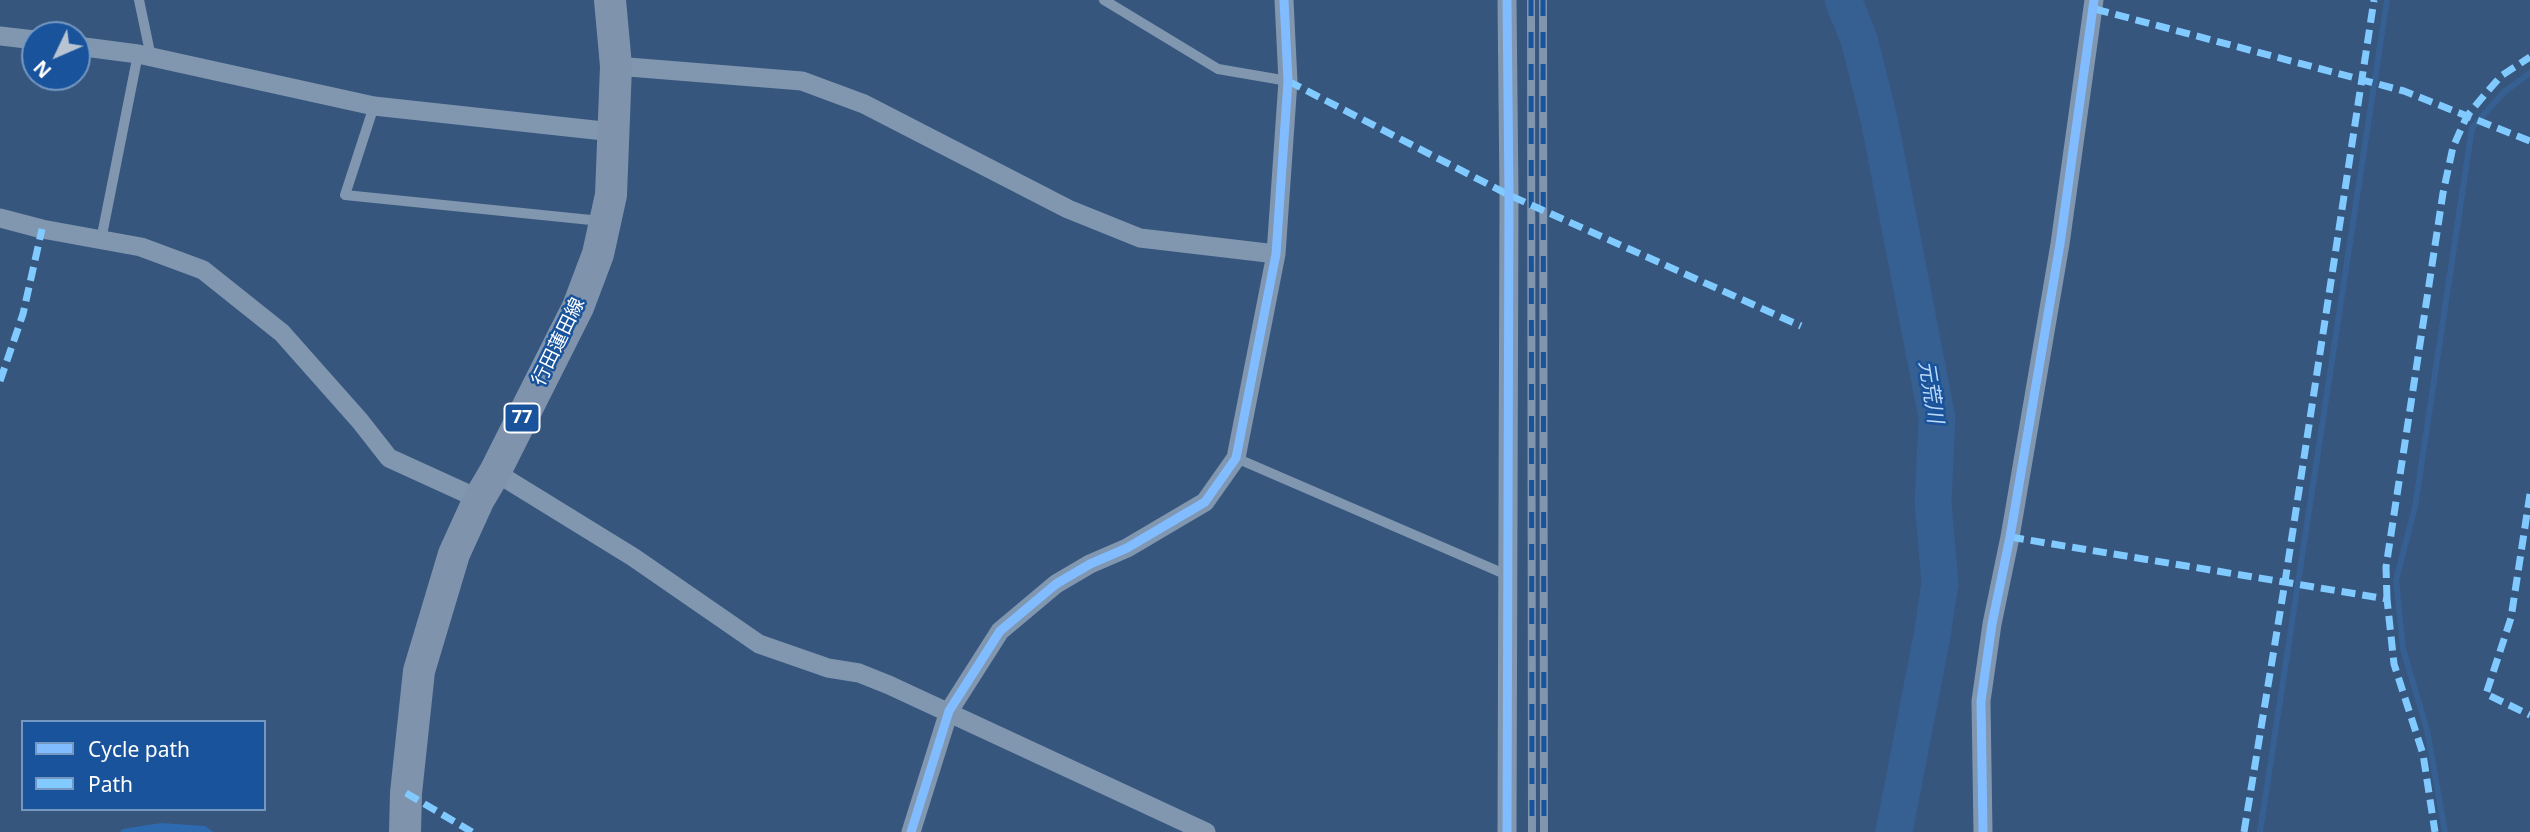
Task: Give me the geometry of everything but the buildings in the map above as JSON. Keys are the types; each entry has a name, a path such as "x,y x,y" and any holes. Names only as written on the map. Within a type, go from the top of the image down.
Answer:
{"main road":[{"name":"行田蓮田線","path":"404,832 419,671 454,554 479,499 578,307 598,254 611,195 615,66 610,0"}],"street":[{"path":"911,832 949,711 1000,631 1056,584 1090,564 1127,548 1205,502 1236,458 1276,254 1288,80 1284,0"},
{"path":"1507,0 1507,832"},
{"path":"1983,832 1981,701 1992,624 2010,537 2060,244 2094,0"},
{"path":"0,36 21,38"},
{"path":"91,48 145,56 374,106 613,132"},
{"path":"615,66 802,81 864,104 1068,209 1140,238 1276,254"},
{"path":"0,218 141,247 203,270 282,333 389,458 479,499"},
{"path":"495,472 633,557 759,644 828,668 859,673 949,711 1206,832"}],"lane":[{"path":"101,240 145,56 139,0"},
{"path":"1104,0 1218,69 1288,80"},
{"path":"374,106 345,194 605,221"},
{"path":"1236,458 1507,575"}],"shaded area":[{"path":"161,823 205,826 213,832 120,832 123,829"}],"waterway":[{"name":"元荒川","path":"1843,0 1859,39 1879,119 1937,418 1933,503 1940,583 1894,832"},
{"path":"2260,832 2387,0"},
{"path":"2445,832 2427,730 2403,649 2396,580 2415,507 2472,128 2504,92 2530,73"}],"railway":[{"path":"1531,0 1532,832"},
{"path":"1543,0 1544,832"}],"marked path":[{"path":"2244,832 2374,0"},
{"path":"2095,9 2404,91 2530,141"},
{"path":"2387,599 2386,567 2443,193 2453,147 2467,116 2487,92 2501,76 2530,57"},
{"path":"1288,81 1509,195 1801,326"},
{"path":"0,381 23,314 42,229"},
{"path":"2530,494 2511,618 2486,694 2530,715"},
{"path":"2010,537 2387,599 2394,664 2423,754 2435,832"},
{"path":"406,793 472,832"}],"cycle path":[{"path":"911,832 949,711 1000,631 1056,584 1090,564 1127,548 1205,502 1236,458 1276,254 1288,81 1284,0"},
{"path":"1507,0 1507,832"},
{"path":"1983,832 1981,701 1992,624 2010,537 2060,244 2094,0"}]}
